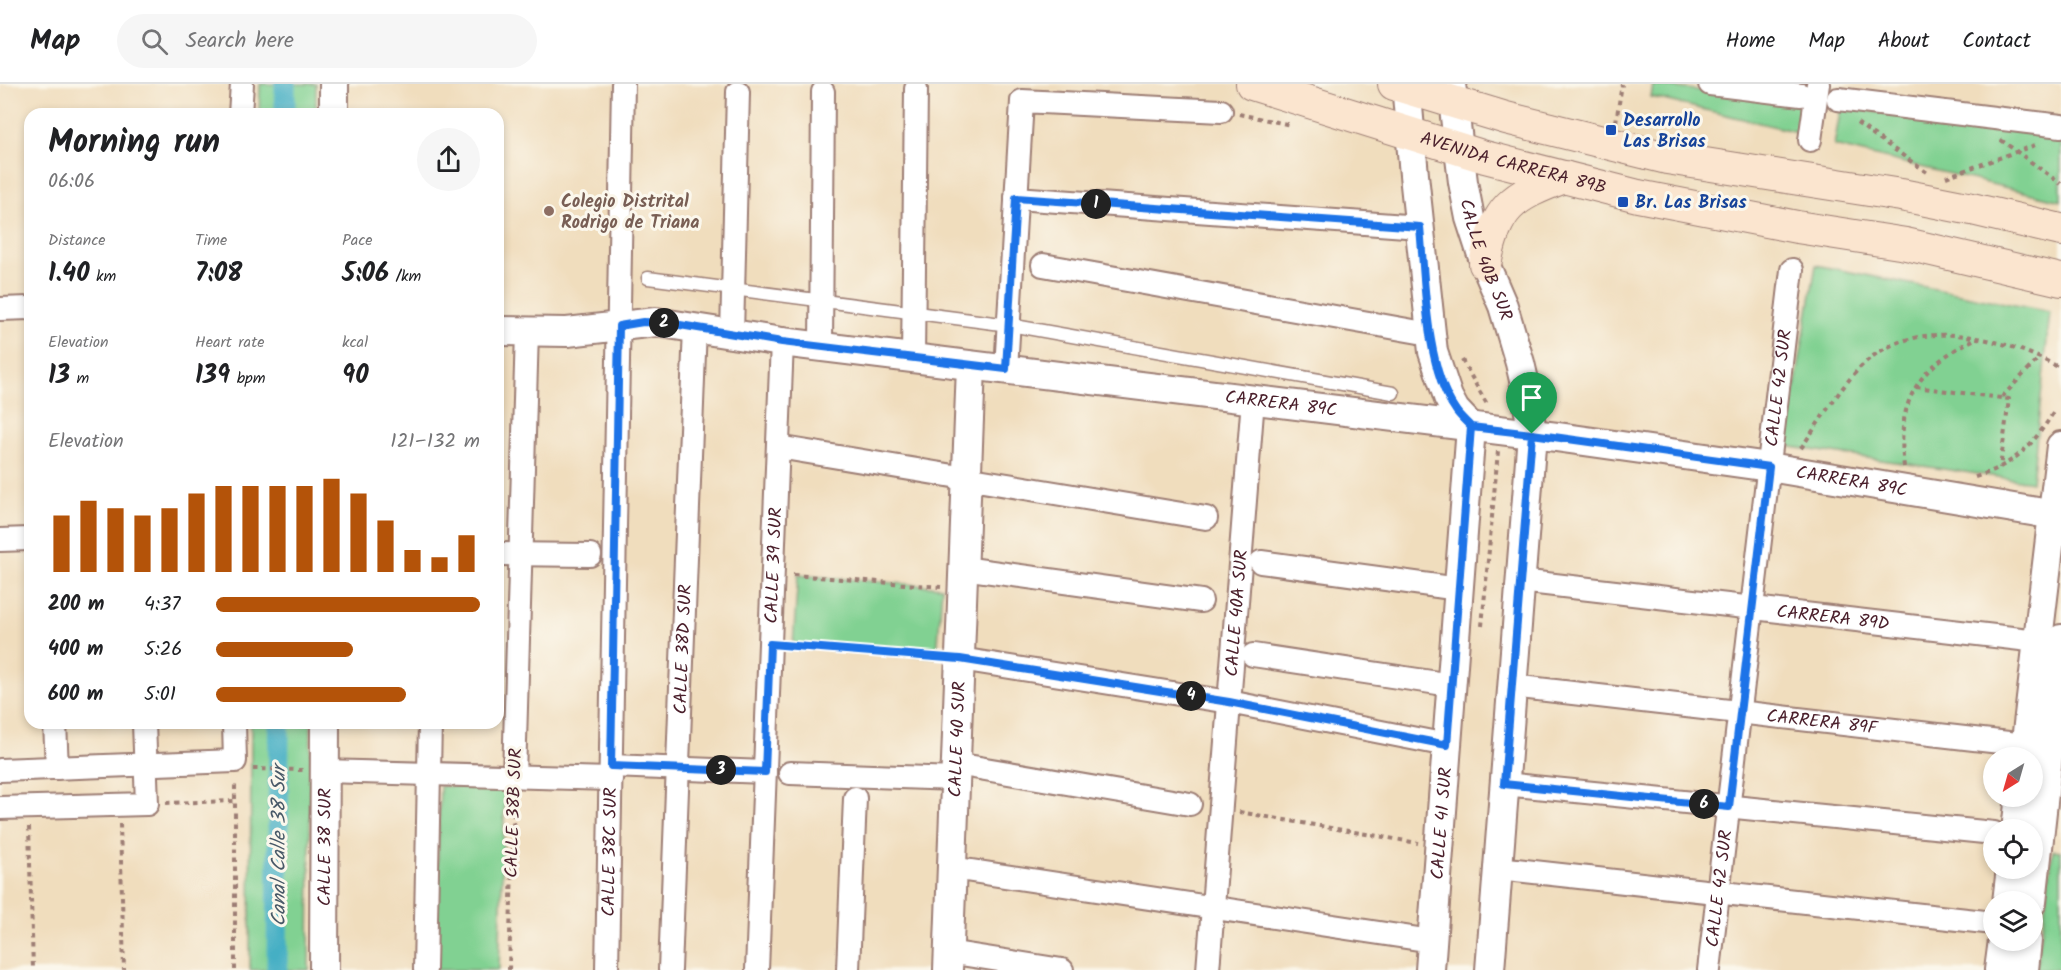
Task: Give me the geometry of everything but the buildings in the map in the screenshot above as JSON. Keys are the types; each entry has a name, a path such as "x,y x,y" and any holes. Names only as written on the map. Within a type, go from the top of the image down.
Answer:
{"main road":[{"name":"AVENIDA CARRERA 89B","path":"1252,84 1459,149 1638,196 1797,227 1917,247 2061,280"},
{"path":"1402,85 1452,93 1517,121 1667,158 1901,195 2061,230"},
{"path":"1485,264 1495,226 1505,211 1517,198 1564,177"}],"street":[{"path":"240,108 242,84"},
{"path":"334,84 334,108"},
{"name":"CALLE 38C SUR","path":"607,970 623,84"},
{"path":"1710,84 1809,89 1810,140"},
{"path":"1402,85 1411,135 1433,352 1443,384 1455,410 1471,427"},
{"path":"913,358 916,89"},
{"path":"732,334 738,92"},
{"path":"821,347 823,92"},
{"name":"CALLE 40B SUR","path":"1452,93 1470,218 1485,264 1503,306 1520,363 1532,434"},
{"path":"1838,99 2061,126"},
{"path":"1006,369 1022,101 1221,111"},
{"path":"1016,198 1420,227"},
{"path":"1042,265 1430,334"},
{"name":"CALLE 42 SUR","path":"1709,970 1792,270"},
{"path":"0,309 24,308"},
{"name":"CARRERA 89C","path":"504,331 567,332 656,322 821,347 1532,434 1769,467 2057,515"},
{"name":"CALLE 38D SUR","path":"670,970 695,327"},
{"name":"CALLE 38B SUR","path":"514,776 509,555 527,331"},
{"name":"CALLE 39 SUR","path":"757,970 782,342"},
{"name":"CALLE 40 SUR","path":"948,961 972,366"},
{"name":"CALLE 40A SUR","path":"1208,970 1252,399"},
{"name":"CALLE 41 SUR","path":"1430,970 1471,427"},
{"path":"1490,970 1532,434"},
{"path":"2033,891 2061,446"},
{"path":"778,447 1206,518"},
{"path":"0,540 24,539"},
{"path":"509,555 590,555"},
{"path":"1261,562 1459,589"},
{"path":"963,578 1201,601"},
{"name":"CARRERA 89D","path":"1520,581 2049,640"},
{"path":"2026,747 2049,640"},
{"path":"1253,655 1451,685"},
{"path":"960,659 1229,702 1447,745"},
{"name":"CARRERA 89F","path":"1512,686 1740,712 1996,747"},
{"path":"55,729 57,768"},
{"path":"0,808 147,804 144,729"},
{"path":"0,770 146,765 243,765 235,729"},
{"name":"CALLE 38 SUR","path":"324,729 318,771 324,970"},
{"path":"425,970 430,729"},
{"path":"318,771 514,776 678,769 765,772"},
{"path":"790,773 955,771 1190,804"},
{"path":"1504,784 1983,832"},
{"path":"848,970 855,798"},
{"path":"952,868 1432,941"},
{"path":"1498,868 1983,922"},
{"path":"948,961 1062,970"}],"lane":[{"path":"648,278 1009,326 1393,393"}],"path":[{"path":"1616,122 1622,84"},
{"path":"1855,122 1938,180 2039,144"},
{"path":"1999,138 2061,184"},
{"path":"1795,456 1867,361 1884,348 1901,341 1924,335 1946,334 1991,341 2060,368"},
{"path":"1905,473 1901,430 1915,386 1942,358 1975,339"},
{"path":"2001,398 2038,358"},
{"path":"1915,386 2010,399 2000,468"},
{"path":"1968,479 2000,468 2027,448 2055,410"},
{"path":"773,574 963,578"},
{"path":"770,644 960,659"},
{"path":"243,765 318,771"},
{"name":"CALLE 38B SUR","path":"508,970 514,776"},
{"path":"147,804 235,801 235,970"},
{"path":"119,805 124,970"},
{"path":"28,807 33,970"},
{"path":"1221,809 1439,847"}],"green space":[{"path":"260,84 316,84 316,108 259,108"},
{"path":"1653,85 1800,102 1797,132 1651,97"},
{"path":"1841,107 2061,138 2061,201 1834,146"},
{"path":"1816,265 2050,312 2032,482 1785,446"},
{"path":"798,575 942,587 937,657 793,645"},
{"path":"251,729 311,729 309,970 250,970"},
{"path":"440,786 505,788 499,970 434,970"},
{"path":"2053,850 2061,851 2061,970 2036,970 2039,951 2043,951 2043,921"}],"waterway":[{"name":"Canal Calle 38 Sur","path":"285,84 285,108"},
{"name":"Canal Calle 38 Sur","path":"277,970 279,729"}],"place":[{"name":"Desarrollo Las Brisas","path":"1611,130"},
{"name":"Br. Las Brisas","path":"1623,202"},
{"name":"Colegio Distrital Rodrigo de Triana","path":"549,211"}],"route":[{"path":"1532,434 1471,427 1455,410 1443,384 1433,352 1420,227 1016,198 1006,369 782,342 668,323 643,322 619,326 611,766 765,772 770,644 960,659 1229,702 1447,745 1471,427 1496,429 1532,434 1504,784 1729,807 1769,467 1532,434"}]}
